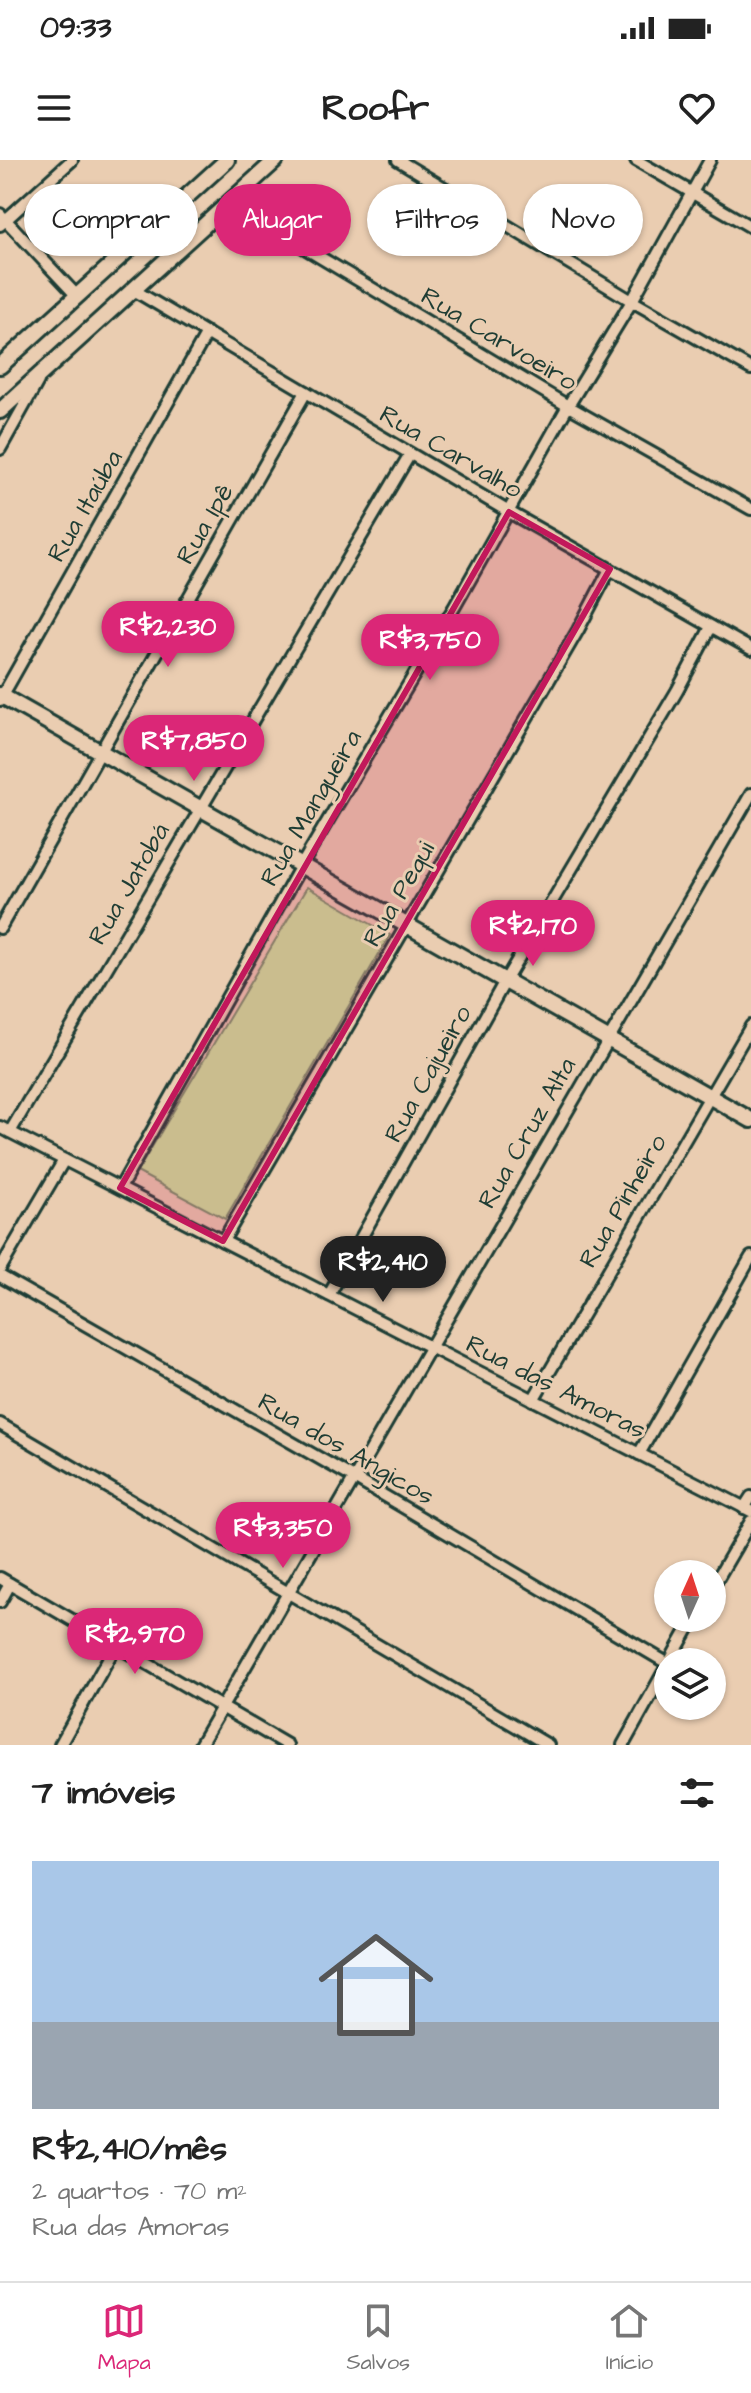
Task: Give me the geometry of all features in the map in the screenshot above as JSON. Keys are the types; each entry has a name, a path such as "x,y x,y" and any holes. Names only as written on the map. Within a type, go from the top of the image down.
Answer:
{"street":[{"path":"72,160 2,220 77,296"},
{"path":"249,184 276,160"},
{"path":"398,160 751,369"},
{"path":"636,160 751,227"},
{"name":"Rua Mangueira","path":"120,1188 301,866 632,301 710,160"},
{"path":"0,366 220,162"},
{"path":"0,411 214,215"},
{"name":"Rua Carvoeiro","path":"318,256 568,406 751,509"},
{"name":"Rua Carvalho","path":"132,289 509,512 751,649"},
{"name":"Rua Itaúba","path":"1,697 207,333"},
{"path":"0,449 44,371"},
{"name":"Rua Ipê","path":"0,928 306,392"},
{"name":"Rua Jatobá","path":"5,1129 410,454"},
{"name":"Rua Pequi","path":"223,1241 578,630 610,569"},
{"name":"Rua Cajueiro","path":"329,1295 505,981 677,691 711,627"},
{"path":"1,697 751,1120"},
{"name":"Rua Cruz Alta","path":"200,1745 751,794"},
{"name":"Rua Pinheiro","path":"533,1400 751,1026"},
{"name":"Rua das Amoras","path":"5,1129 748,1509"},
{"path":"0,1269 64,1160"},
{"path":"639,1454 751,1257"},
{"name":"Rua dos Angicos","path":"0,1276 354,1478 654,1655"},
{"path":"0,1424 548,1745"},
{"path":"748,1509 751,1497"},
{"path":"726,1564 751,1521"},
{"path":"0,1602 5,1581 287,1745"},
{"path":"60,1745 116,1645"},
{"path":"623,1745 654,1687"}],"highlighted area":[{"path":"509,512 610,569 223,1241 120,1188"}],"green space":[{"path":"307,887 390,935 225,1219 137,1172"}]}
